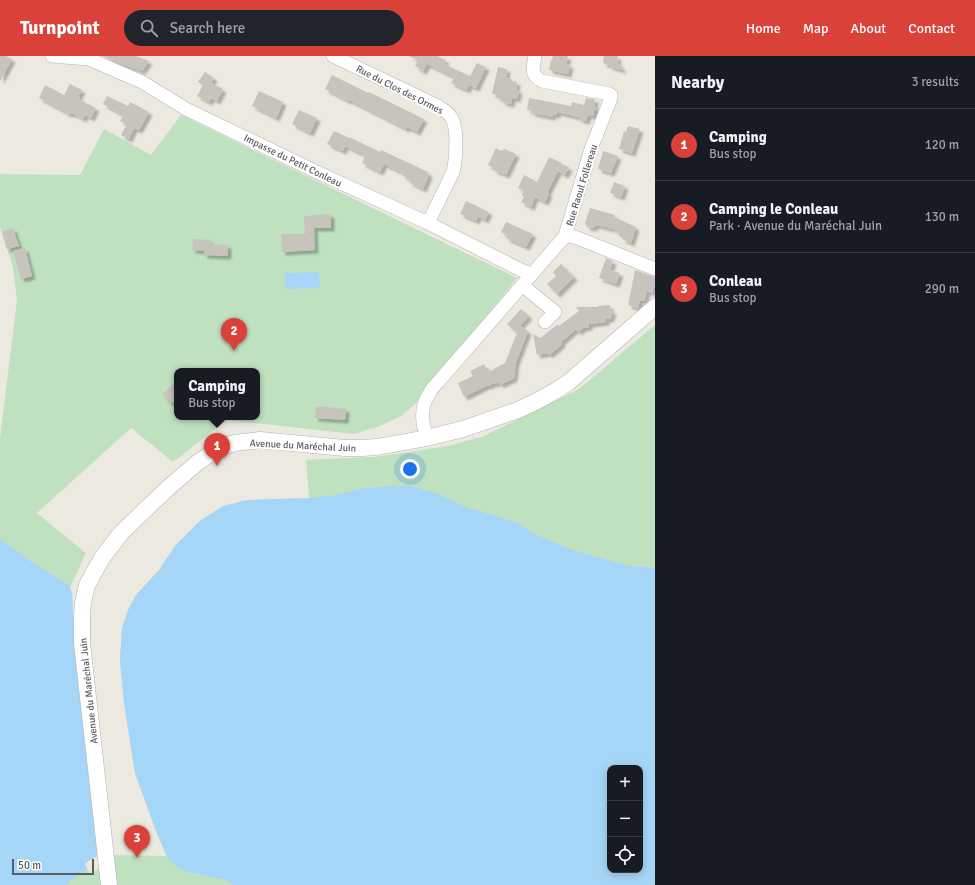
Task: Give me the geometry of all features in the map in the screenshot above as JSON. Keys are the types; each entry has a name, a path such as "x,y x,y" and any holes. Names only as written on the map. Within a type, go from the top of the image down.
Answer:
{"street":[{"name":"Impasse du Petit Conleau","path":"52,56 89,59 142,82 186,109 428,223 531,274"},
{"name":"Rue du Clos des Ormes","path":"333,56 438,106 453,120 456,141 455,166 428,223"},
{"name":"Rue Raoul Follereau","path":"427,438 422,419 423,408 428,395 565,236 591,148 611,98 611,95 608,94 542,81 537,78 533,71 535,56"},
{"path":"565,236 575,237 655,269"},
{"path":"522,285 555,312 545,322"},
{"name":"Avenue du Maréchal Juin","path":"109,885 82,643 82,617 87,585 102,558 122,532 181,477 209,454 228,445 260,440 345,448 377,447 427,438 463,429 518,410 540,400 569,382 655,307"}],"green space":[{"path":"181,115 517,278 416,403 401,416 380,426 354,434 227,420 173,462 131,428 37,513 86,553 70,588 72,593 78,667 100,855 85,864 90,874 103,866 104,885 0,885 0,439 17,300 13,267 0,228 0,174 80,175 104,129 151,155"},
{"path":"655,325 655,870 643,788 643,765 607,765 607,769 277,885 114,885 111,855 167,856 156,831 135,773 124,703 120,660 122,629 128,610 136,595 159,570 175,546 200,521 223,506 247,500 309,498 306,460 374,457 448,446 484,436 579,389"}],"water":[{"path":"319,272 320,288 285,289 285,273"},
{"path":"389,486 411,486 438,494 466,507 515,522 537,535 575,551 629,566 651,567 655,569 655,885 233,885 225,880 181,870 167,857 135,773 124,703 120,660 122,628 128,610 136,595 159,570 175,546 200,521 223,506 247,500 309,498 336,495 359,489"},
{"path":"0,539 30,561 69,585 72,593 78,667 100,855 89,860 85,864 87,869 65,885 0,885"}],"building":[{"path":"0,56 6,56 12,59 0,81"},
{"path":"102,56 136,56 149,61 142,71"},
{"path":"409,56 437,56 446,60 444,64 470,76 477,63 486,67 476,88 469,85 467,90 451,83 454,77 427,64 423,71 415,66 418,60"},
{"path":"553,56 568,56 566,64 570,65 568,74 549,70"},
{"path":"604,56 618,56 617,61 623,70 603,63"},
{"path":"498,67 507,69 506,78 517,82 516,90 519,90 517,99 512,98 511,104 502,102 503,99 497,98 498,95 492,94"},
{"path":"205,72 214,78 211,83 223,89 217,101 211,98 209,102 197,96 203,85 198,82"},
{"path":"332,75 424,119 417,132 407,127 406,129 325,89"},
{"path":"70,84 82,90 78,97 80,100 96,108 91,118 85,115 83,119 74,114 65,113 66,112 39,98 45,85 64,95"},
{"path":"259,91 283,102 276,118 252,106"},
{"path":"107,96 128,106 130,102 149,112 139,130 134,128 129,139 121,135 127,124 120,121 123,115 103,104"},
{"path":"529,98 571,106 572,102 584,105 586,98 595,99 594,106 596,109 593,116 588,115 586,121 581,120 578,117 557,112 557,115 553,114 552,117 532,113 532,111 527,110"},
{"path":"299,110 317,118 310,133 292,124"},
{"path":"628,126 640,129 632,153 619,149 624,131 626,132"},
{"path":"334,131 380,152 381,150 428,172 427,173 429,175 423,189 409,182 410,180 402,175 403,173 384,164 380,172 362,163 365,155 345,146 343,151 327,144"},
{"path":"496,148 502,151 504,149 516,154 506,175 494,170 494,168 488,165"},
{"path":"603,151 618,156 611,173 598,169"},
{"path":"549,157 569,167 565,175 558,171 547,193 549,194 545,202 535,197 531,207 521,202 524,197 522,195 524,191 518,188 524,175 537,182"},
{"path":"614,182 625,186 621,197 610,193"},
{"path":"466,201 489,212 485,220 478,216 476,221 460,214"},
{"path":"590,208 615,215 614,217 636,227 631,243 622,239 624,235 615,232 616,230 597,225 592,228 587,227 585,223"},
{"path":"331,214 331,228 314,228 315,250 282,252 281,234 305,234 304,216"},
{"path":"506,222 533,234 526,247 506,238 507,235 501,232"},
{"path":"13,228 19,246 7,249 2,232"},
{"path":"193,239 211,240 210,244 228,245 228,256 204,255 204,251 192,250"},
{"path":"25,248 32,276 21,279 13,251"},
{"path":"606,258 613,261 610,270 620,273 616,284 599,278"},
{"path":"561,264 574,277 557,294 547,284 556,276 553,272"},
{"path":"635,270 655,277 655,285 652,293 647,291 644,301 640,300 638,308 628,305"},
{"path":"610,305 610,310 613,312 610,319 606,319 606,322 589,324 589,327 583,328 578,332 576,329 549,355 548,353 537,355 533,334 540,338 558,324 559,326 579,311 576,307 598,307"},
{"path":"521,309 529,316 520,326 528,331 516,362 514,378 500,385 499,382 488,385 464,397 458,383 473,376 470,371 484,364 488,372 505,363 519,328 516,332 507,324"},
{"path":"174,383 174,402 171,404 162,394"},
{"path":"316,406 346,409 345,420 315,418"}],"place":[{"name":"Camping le Conleau","path":"234,351"},
{"name":"Camping","path":"217,466"},
{"name":"Conleau","path":"137,858"}]}
